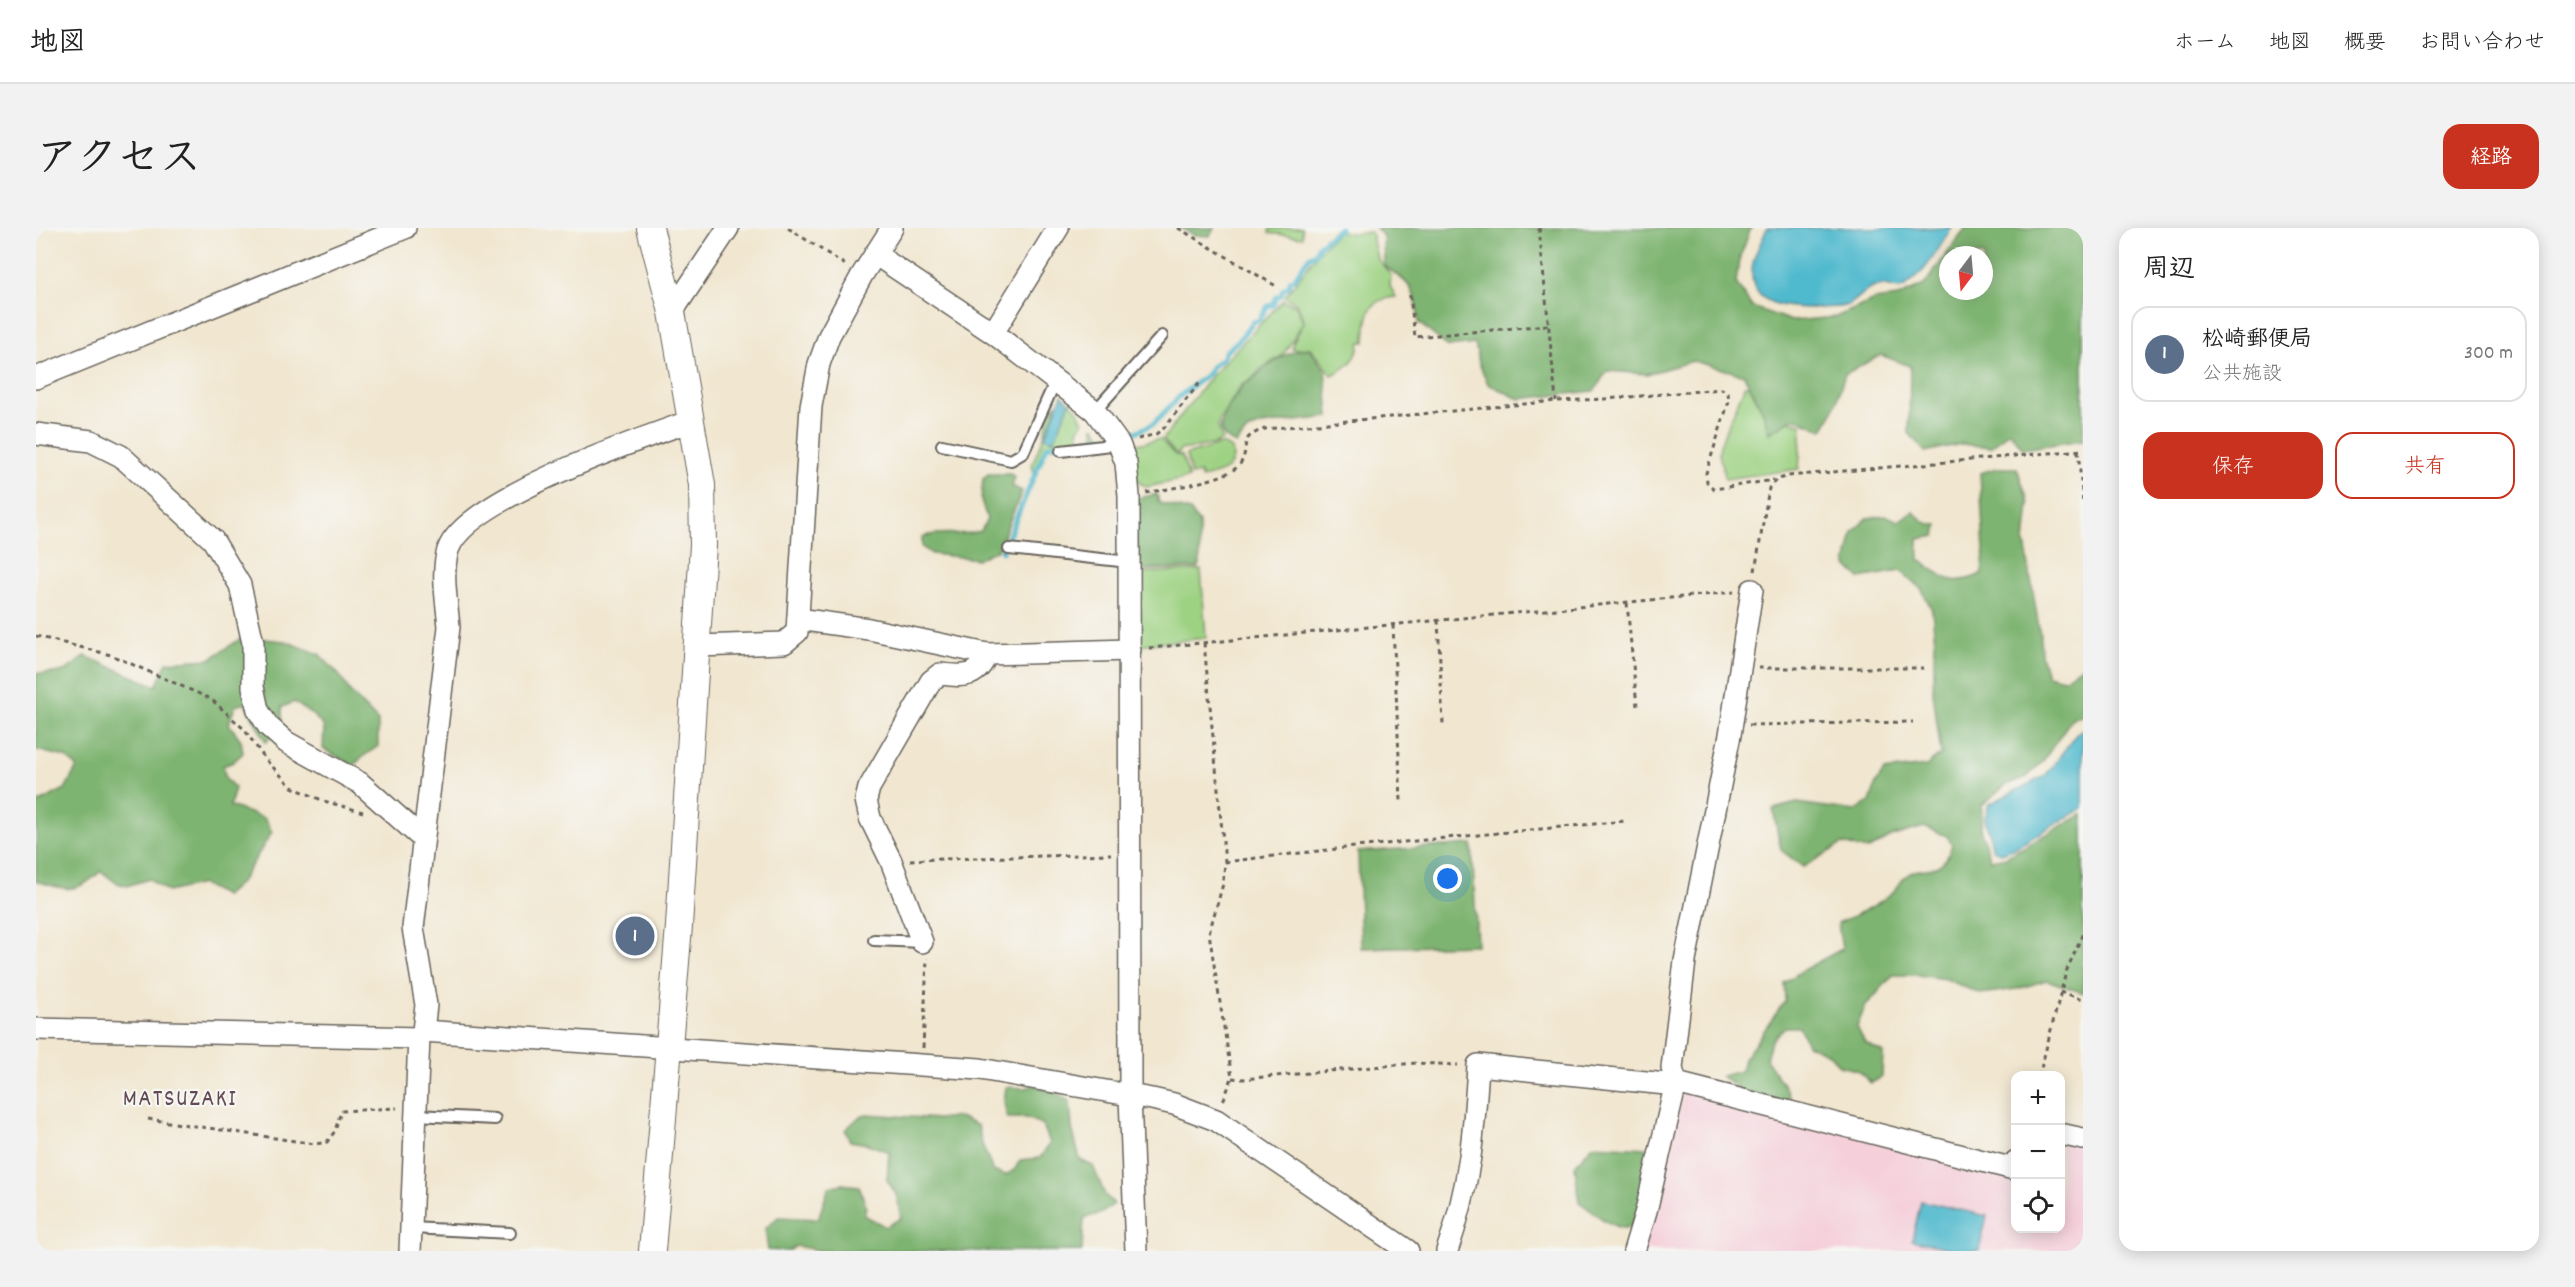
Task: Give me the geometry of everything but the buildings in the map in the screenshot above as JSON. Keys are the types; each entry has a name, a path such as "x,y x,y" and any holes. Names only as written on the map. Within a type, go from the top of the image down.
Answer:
{"street":[{"path":"36,378 405,228"},
{"path":"650,228 672,312 691,421 702,486 704,544 679,926 652,1251"},
{"path":"672,312 728,228"},
{"path":"698,646 784,643 797,632 811,406 819,364 829,336 862,275 892,228"},
{"path":"993,333 1058,228"},
{"path":"875,254 993,333 1095,411 1119,444 1126,463 1129,496 1130,650 1130,1096 1136,1251"},
{"path":"410,1251 421,1034 426,1005 412,928 449,627 444,580 448,550 456,535 502,500 591,457 691,421"},
{"path":"36,434 91,441 121,456 213,540 240,585 254,643 254,687 258,710 268,726 286,742 360,783 423,839"},
{"path":"1634,1251 1646,1211 1676,1083 1672,1068 1685,961 1731,725 1752,590"},
{"path":"798,620 888,632 987,654 1130,650"},
{"path":"922,942 891,861 870,818 866,800 870,788 931,681 940,674 960,676 975,673 982,666 987,654"},
{"path":"36,1029 421,1034 668,1047 1012,1073 1174,1104 1216,1120 1408,1251"},
{"path":"1447,1251 1459,1218 1469,1176 1478,1065 1666,1084 1676,1083 2011,1168"},
{"path":"2065,1135 2083,1139"}],"lane":[{"path":"1095,411 1162,336"},
{"path":"942,445 1011,460 1016,458 1023,453 1056,380"},
{"path":"1061,451 1119,444"},
{"path":"1009,549 1129,562"},
{"path":"874,940 922,942"},
{"path":"416,1111 495,1119"},
{"path":"411,1228 510,1233"}],"path":[{"path":"788,228 862,275"},
{"path":"1178,228 1276,286"},
{"path":"1539,228 1556,401"},
{"path":"1410,295 1415,337 1548,325"},
{"path":"1119,444 1156,434 1164,428 1201,381"},
{"path":"1129,496 1208,479 1231,470 1240,464 1246,439 1252,433 1265,429 1556,401 1722,388 1728,393 1729,401 1706,473 1707,482 1714,489 1776,480 1788,476 2081,451 2083,502"},
{"path":"1130,650 1752,590 1769,488 1776,480"},
{"path":"1626,602 1637,706"},
{"path":"1438,620 1443,724"},
{"path":"1393,625 1401,801"},
{"path":"36,636 111,656 211,699 244,729 265,759 292,787 324,801 364,812"},
{"path":"1204,642 1225,862 1223,884 1209,933 1232,1078 1216,1120"},
{"path":"1740,668 1924,668"},
{"path":"1731,725 1913,722"},
{"path":"1225,862 1353,846 1471,837 1625,821"},
{"path":"891,861 1130,853"},
{"path":"2039,1071 2066,972 2083,933"},
{"path":"922,942 927,958 922,1065"},
{"path":"2060,992 2083,999"},
{"path":"1232,1078 1416,1063 1478,1065"},
{"path":"148,1119 315,1144 327,1142 335,1131 341,1111 416,1111"}],"shaded area":[{"path":"1683,1093 2011,1175 2011,1233 2065,1233 2065,1139 2083,1144 2083,1251 1642,1251"}],"green space":[{"path":"1180,228 1214,228 1210,236 1194,235"},
{"path":"1270,228 1302,228 1302,237 1269,233"},
{"path":"1376,228 1751,228 1739,260 1736,283 1752,307 1792,321 1836,317 1874,300 1898,297 1924,285 1939,265 1939,300 1993,300 1993,246 1953,246 1966,228 2083,228 2083,440 2023,449 2009,431 1991,447 1961,444 1925,452 1909,433 1910,366 1881,355 1845,374 1833,412 1823,430 1794,418 1769,433 1763,412 1744,375 1693,361 1647,374 1607,371 1594,391 1519,399 1488,384 1479,363 1475,344 1448,347 1419,323 1411,289 1407,283 1384,266 1383,236"},
{"path":"1339,231 1354,234 1371,232 1377,258 1391,275 1390,286 1396,297 1378,302 1373,306 1368,318 1365,342 1360,342 1351,362 1332,375 1311,348 1292,349 1293,342 1304,323 1298,305 1285,296 1322,248"},
{"path":"1283,300 1297,306 1303,323 1283,355 1261,369 1251,380 1242,384 1219,420 1218,427 1222,439 1216,444 1180,450 1178,454 1175,454 1163,439 1212,375"},
{"path":"1309,348 1325,370 1329,417 1261,425 1247,431 1236,444 1226,438 1221,424 1228,408 1244,384 1284,356"},
{"path":"1757,384 1782,418 1802,425 1799,469 1725,479 1719,454 1720,445 1745,385"},
{"path":"1070,402 1078,411 1083,423 1078,430 1079,438 1095,437 1094,426 1102,436 1046,445 1034,473 1032,464 1043,439 1049,413 1057,403 1045,436 1054,441"},
{"path":"1160,439 1175,455 1182,456 1189,478 1147,487 1138,482 1128,446"},
{"path":"1222,444 1232,449 1232,462 1229,467 1220,473 1201,478 1200,473 1191,475 1186,455"},
{"path":"1997,468 2017,468 2029,504 2025,542 2040,634 2041,655 2047,675 2064,679 2083,665 2083,716 2072,718 2043,761 2027,777 2006,785 1982,805 1981,832 1991,860 2006,857 2083,814 2083,993 2047,980 2017,989 1980,994 1946,979 1917,975 1893,975 1865,1007 1857,1027 1865,1043 1883,1053 1882,1076 1871,1083 1857,1070 1839,1066 1831,1055 1807,1044 1799,1027 1785,1027 1771,1041 1766,1059 1787,1090 1791,1101 1753,1097 1721,1076 1741,1071 1744,1059 1785,1001 1784,983 1842,949 1838,923 1881,901 1912,872 1942,863 1952,845 1947,836 1924,827 1893,836 1867,850 1842,844 1803,867 1781,850 1773,809 1797,803 1855,811 1870,802 1876,783 1884,771 1926,766 1941,754 1933,692 1935,642 1932,610 1922,590 1901,571 1859,578 1846,565 1853,532 1867,518 1887,516 1899,521 1913,512 1926,523 1938,525 1936,536 1918,539 1919,560 1949,579 1962,580 1982,574 1984,552 1980,473"},
{"path":"988,474 1010,474 1015,477 1012,486 1022,491 998,549 978,559 932,554 922,547 922,537 929,535 981,531 987,519 981,500 983,479"},
{"path":"1157,494 1159,503 1190,511 1199,523 1200,564 1198,568 1133,570 1135,499"},
{"path":"1201,570 1206,638 1138,645 1135,573"},
{"path":"243,637 285,641 319,654 340,676 349,691 378,721 378,746 354,766 323,749 324,727 315,717 294,702 282,707 282,725 266,742 245,703 235,706 229,724 241,740 243,753 233,762 223,766 226,779 235,788 230,806 264,818 272,832 241,882 225,896 202,884 168,892 149,879 127,886 115,882 101,871 84,884 71,888 56,887 36,881 36,804 65,789 77,767 65,757 36,750 36,673 63,671 85,656 156,686 167,662 210,659"},
{"path":"1472,844 1477,945 1361,948 1358,852"},
{"path":"1034,1085 1057,1093 1070,1102 1072,1128 1080,1160 1093,1166 1105,1195 1114,1204 1102,1213 1084,1218 1082,1251 823,1251 796,1246 789,1251 768,1250 765,1229 778,1217 818,1219 829,1187 842,1184 859,1186 866,1206 864,1215 886,1227 901,1218 896,1194 887,1180 889,1152 868,1144 850,1141 845,1130 857,1119 867,1114 938,1119 962,1118 978,1126 982,1144 993,1171 1006,1175 1015,1169 1020,1160 1040,1158 1050,1143 1043,1125 1027,1118 1007,1118 1004,1102 1006,1087 1026,1088"},
{"path":"1593,1145 1648,1148 1662,1167 1666,1180 1662,1197 1651,1214 1635,1225 1627,1228 1613,1225 1579,1202 1575,1165"}],"water":[{"path":"1767,228 1952,228 1924,270 1909,284 1901,289 1879,286 1869,290 1852,303 1838,307 1800,308 1768,301 1754,287 1752,269"},
{"path":"1062,395 1070,402 1054,440 1045,437"},
{"path":"2083,729 2083,808 2013,849 2001,853 1993,850 1985,818 1989,804 2045,776 2077,733"},
{"path":"1921,1201 1987,1216 1979,1251 1960,1251 1912,1240"}],"waterway":[{"path":"1123,438 1153,424 1181,395 1209,373 1211,367 1222,359 1225,352 1239,340 1253,322 1259,320 1268,306 1273,305 1276,297 1288,287 1290,280 1294,279 1309,257 1316,253 1318,246 1340,228"},
{"path":"1002,552 1047,446 1104,437"}],"place":[{"name":"松崎郵便局","path":"635,936"}],"district":[{"name":"MATSUZAKI","path":"180,1097"}]}
